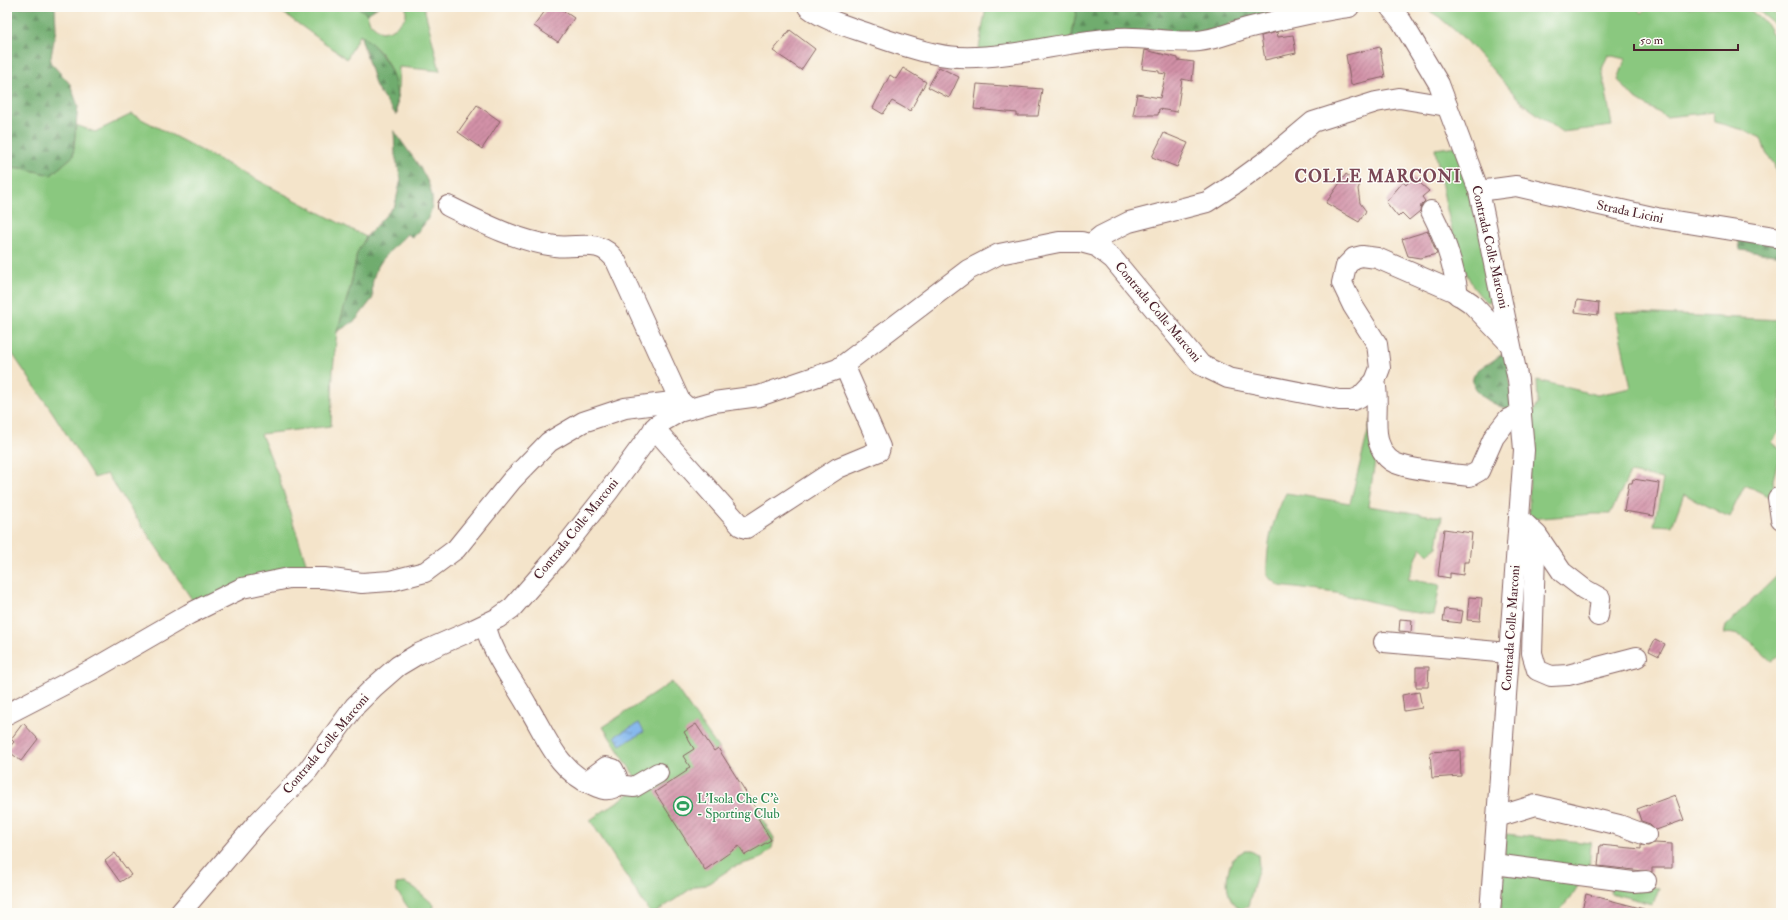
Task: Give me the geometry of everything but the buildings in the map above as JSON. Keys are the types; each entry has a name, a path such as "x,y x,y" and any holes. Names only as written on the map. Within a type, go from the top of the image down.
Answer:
{"street":[{"path":"808,7 817,14 855,29 934,53 958,58 990,56 1080,41 1120,38 1168,42 1198,41 1223,36 1250,27 1349,7"},
{"name":"Contrada Colle Marconi","path":"1390,7 1402,22 1439,84 1479,191 1518,380 1524,450 1490,913"},
{"path":"1091,244 1101,236 1129,222 1207,202 1234,185 1270,158 1313,122 1376,102 1398,98 1447,106"},
{"name":"Strada Licini","path":"1479,191 1516,186 1657,218 1781,238"},
{"path":"7,714 92,670 190,614 242,588 289,578 324,578 362,583 390,581 425,572 456,549 512,480 549,442 583,422 625,408 684,405 616,261 610,253 602,247 556,246 523,239 489,226 448,206"},
{"path":"1431,212 1449,252 1455,270 1458,295"},
{"name":"Contrada Colle Marconi","path":"180,913 259,821 308,770 355,706 374,687 398,666 418,654 485,625 512,608 560,553 608,492 654,428 684,405 759,396 838,369 920,308 962,274 999,254 1059,242 1081,242 1096,246 1114,258 1201,365 1228,378 1339,400 1353,400 1360,396 1375,381 1380,368 1377,344 1353,306 1342,283 1346,266 1354,258 1362,256 1377,258 1458,295 1471,303 1510,344"},
{"path":"654,428 741,526 746,528 838,468 879,451 880,446 844,365"},
{"path":"1375,381 1378,395 1377,433 1380,448 1395,463 1408,466 1470,476 1479,472 1494,437 1508,419 1521,413"},
{"path":"1778,498 1781,519"},
{"path":"1519,518 1537,535 1562,572 1584,589 1600,598 1598,616"},
{"path":"1517,546 1531,548 1535,554 1532,653 1536,670 1552,676 1568,675 1637,657"},
{"path":"485,625 489,641 506,673 541,728 552,751 568,770 604,790 613,788 616,785 634,786 658,773"},
{"path":"1384,642 1509,653"},
{"path":"1497,818 1536,805 1619,825 1646,835"},
{"path":"1494,864 1632,882 1646,881"}],"green space":[{"path":"7,7 55,7 56,29 50,62 70,84 78,106 73,156 51,175 22,168 7,167"},
{"path":"275,7 358,7 367,14 370,23 381,32 392,29 401,23 406,16 406,7 424,7 440,71 399,67 397,114 395,90 390,69 379,51 370,43 359,35 347,59"},
{"path":"358,7 378,7 367,14"},
{"path":"986,7 1077,7 1071,41 978,54"},
{"path":"1077,7 1283,7 1283,10 1229,23 1231,32 1071,41"},
{"path":"1423,7 1636,7 1642,13 1647,7 1749,7 1750,10 1766,23 1778,43 1781,44 1781,194 1774,164 1766,153 1761,138 1744,130 1714,122 1713,112 1666,117 1634,98 1618,80 1625,59 1608,55 1602,69 1612,126 1562,132 1522,103 1467,41 1439,17"},
{"path":"1754,7 1771,7 1781,25 1774,24"},
{"path":"360,34 378,50 390,69 396,91 396,115 376,87"},
{"path":"132,114 366,237 357,253 351,285 337,332 333,370 331,426 261,434 278,475 310,575 197,607 107,474 94,478 53,413 7,346 7,167 22,168 51,175 73,156 76,125 95,132"},
{"path":"394,130 428,183 432,196 431,209 425,223 412,237 407,234 381,262 377,269 372,287 373,298 356,320 337,332 351,285 357,253 366,237 395,205 401,179 395,155"},
{"path":"1457,146 1497,299 1488,302 1477,292 1459,255 1452,232 1442,185 1435,149"},
{"path":"1738,237 1781,245 1781,256 1740,250"},
{"path":"1615,312 1781,320 1781,429 1772,442 1781,450 1773,480 1775,499 1745,485 1729,517 1684,494 1672,526 1654,525 1663,479 1630,473 1610,514 1529,519 1530,417 1538,404 1537,380 1597,395 1631,388"},
{"path":"1507,353 1513,410 1500,406 1484,397 1478,392 1474,385 1473,379 1479,369"},
{"path":"1371,420 1376,455 1368,506 1442,516 1437,547 1428,554 1421,547 1408,579 1440,585 1434,615 1394,610 1385,605 1336,593 1279,586 1267,576 1271,533 1277,513 1286,493 1350,503"},
{"path":"1781,572 1781,655 1771,661 1744,638 1737,635 1724,634 1726,626"},
{"name":"L'Isola Che C'è - Sporting Club","path":"672,682 718,748 774,838 772,848 762,858 733,867 706,885 695,886 655,913 650,913 590,820 641,786 603,727"},
{"path":"1506,834 1591,843 1589,870 1504,861"},
{"path":"1244,851 1251,851 1258,855 1259,867 1248,906 1242,910 1232,902 1229,895 1227,881 1229,867 1233,859"},
{"path":"1504,871 1659,888 1653,904 1610,893 1611,888 1579,883 1575,892 1558,913 1501,913"},
{"path":"404,883 415,888 434,905 433,913 412,913 396,890 396,884"}],"water":[{"path":"639,723 644,732 620,745 615,736"}],"place":[{"name":"L'Isola Che C'è - Sporting Club","path":"683,806"}],"district":[{"name":"COLLE MARCONI","path":"1378,176"}]}
